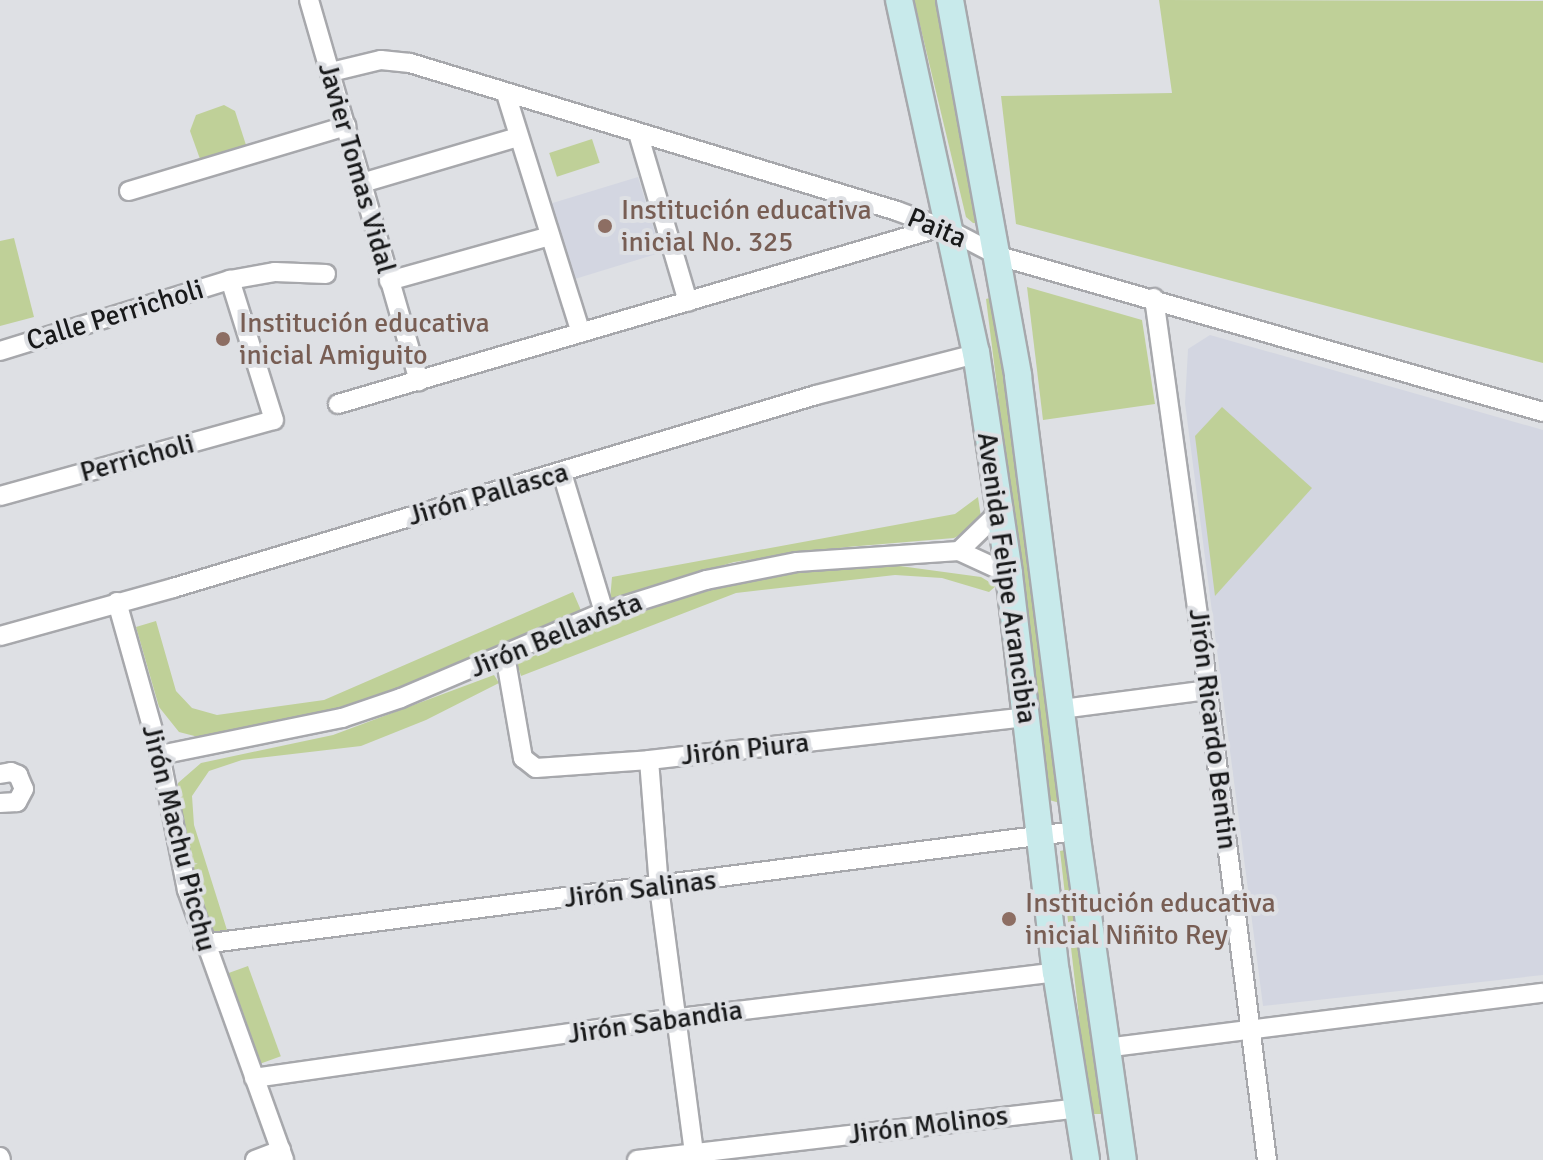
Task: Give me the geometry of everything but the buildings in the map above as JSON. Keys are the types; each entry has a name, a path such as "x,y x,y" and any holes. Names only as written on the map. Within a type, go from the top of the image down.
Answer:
{"main road":[{"name":"Avenida Felipe Arancibia","path":"899,0 946,229 976,354 1009,574 1056,972 1086,1160"},
{"name":"Avenida Felipe Arancibia","path":"950,0 999,256 1105,1048 1123,1160"}],"street":[{"name":"Javier Tomas Vidal","path":"309,0 419,381"},
{"name":"Paita","path":"331,72 381,60 397,60 816,185 946,229 999,256 1543,412"},
{"path":"506,94 581,333"},
{"path":"129,191 346,126"},
{"path":"638,133 688,302"},
{"path":"362,183 518,137"},
{"path":"338,404 946,229"},
{"path":"389,281 550,236"},
{"name":"Calle Perricholi","path":"0,351 230,280 275,272 326,274"},
{"name":"Perricholi","path":"0,496 274,420 230,280"},
{"name":"Jirón Ricardo Bentin","path":"1154,298 1208,690 1267,1160"},
{"name":"Jirón Pallasca","path":"0,636 562,473 816,395 976,354"},
{"path":"562,473 604,612"},
{"path":"959,551 993,518 999,503"},
{"name":"Jirón Bellavista","path":"160,755 342,718 401,698 604,612 706,580 765,567 831,558 959,551 1009,574"},
{"name":"Jirón Machu Picchu","path":"117,602 160,755 179,861 203,944 282,1155"},
{"name":"Jirón Piura","path":"505,655 523,758 536,768 649,760 1026,717"},
{"path":"1062,709 1208,690"},
{"path":"649,760 659,887 695,1156"},
{"path":"0,774 18,775 24,789 17,802 0,803"},
{"name":"Jirón Salinas","path":"203,944 1076,831"},
{"name":"Jirón Sabandia","path":"254,1078 678,1018 1056,972"},
{"path":"1105,1048 1543,993"},
{"name":"Jirón Molinos","path":"637,1160 695,1156 1077,1108"},
{"path":"255,1160 282,1155"}],"shaded area":[{"name":"Institución educativa inicial No. 325","path":"638,177 661,253 574,279 551,204"},
{"path":"1210,335 1543,430 1543,975 1263,1006 1185,403 1188,349"}],"green space":[{"path":"914,0 937,0 984,224 973,223 966,217"},
{"path":"1159,0 1543,1 1543,363 1016,224 1001,96 1172,93"},
{"path":"224,105 235,111 246,145 200,159 190,131 196,115"},
{"path":"592,139 600,163 557,177 549,153"},
{"path":"14,238 34,317 0,326 0,241"},
{"path":"1027,287 1142,320 1155,404 1043,420"},
{"path":"993,297 998,303 1060,803 1049,800 986,299"},
{"path":"1222,407 1312,488 1215,596 1195,436"},
{"path":"978,497 982,524 954,538 847,547 734,562 610,600 612,577 955,514"},
{"path":"885,564 981,577 996,586 989,592 942,578 895,575 736,593 521,676 517,663 674,597 806,566"},
{"path":"573,592 583,615 413,688 302,725 206,739 179,732 159,707 136,627 156,621 176,691 192,708 217,715 324,700"},
{"path":"494,675 499,683 426,720 361,746 242,760 209,771 192,796 194,825 227,930 205,934 176,822 178,783 201,763 333,735"},
{"path":"1070,849 1105,1114 1090,1114 1060,851"},
{"path":"248,966 281,1056 260,1064 227,974"}],"place":[{"name":"Institución educativa inicial No. 325","path":"605,226"},
{"name":"Institución educativa inicial Amiguito","path":"223,339"},
{"name":"Institución educativa inicial Niñito Rey","path":"1009,919"}]}
